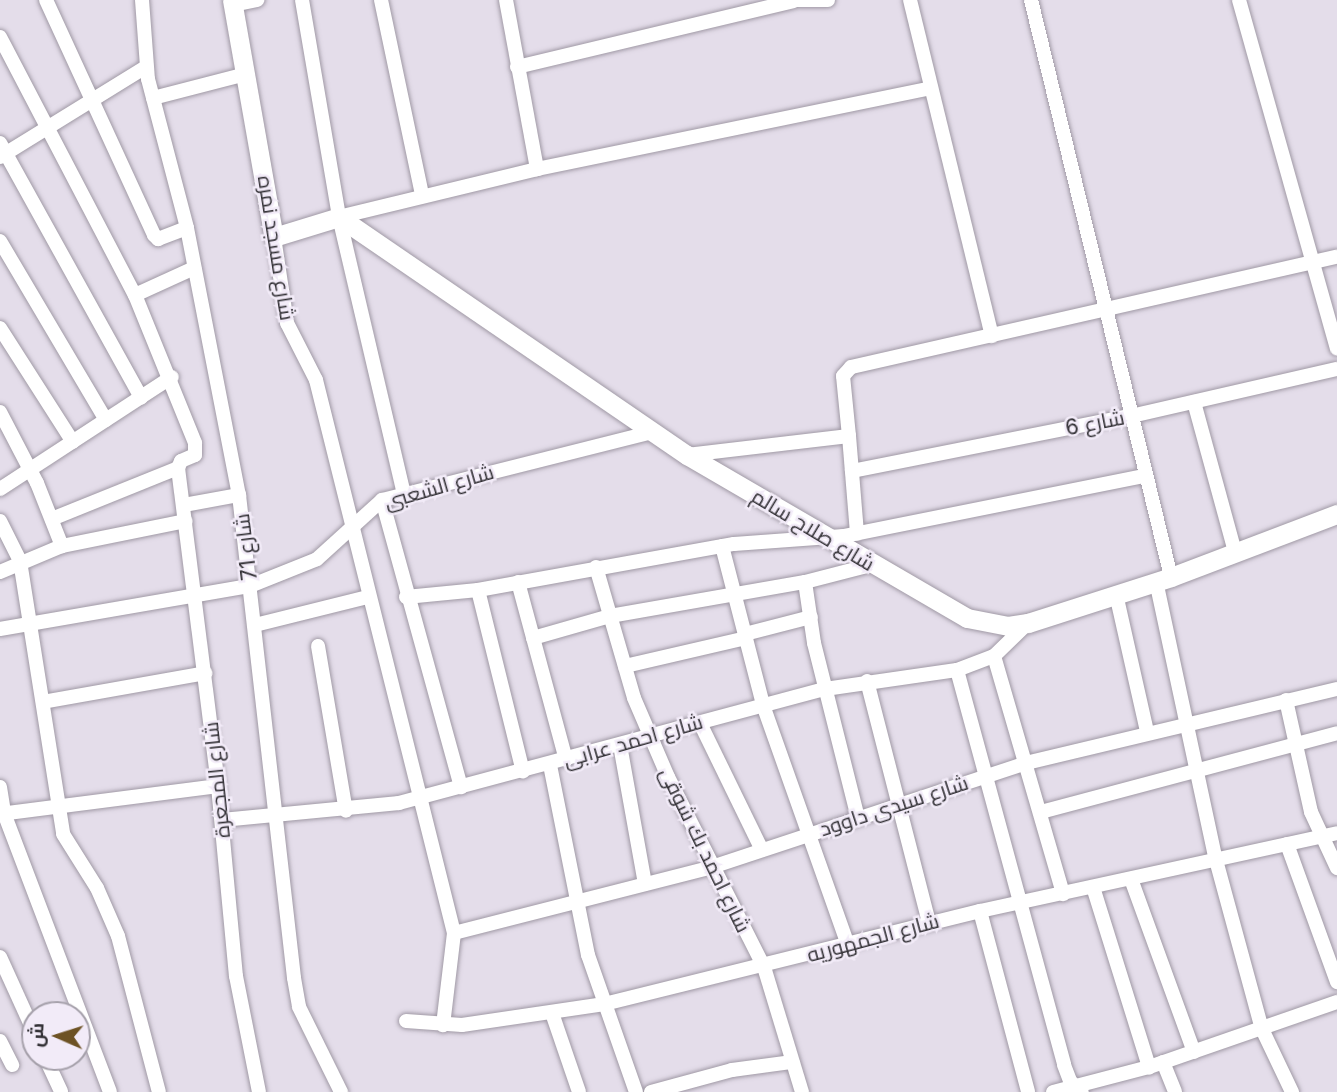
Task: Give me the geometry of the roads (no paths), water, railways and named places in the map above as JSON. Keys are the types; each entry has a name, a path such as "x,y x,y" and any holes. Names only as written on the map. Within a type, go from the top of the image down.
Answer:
{"street":[{"path":"46,0 156,238 187,228"},
{"name":"شارع 71","path":"142,0 146,66 187,228 239,495 299,1007 341,1092"},
{"path":"233,3 257,0"},
{"path":"302,0 339,217 404,494"},
{"path":"381,0 422,195"},
{"path":"506,0 537,169"},
{"path":"517,67 793,0 828,0"},
{"path":"910,0 992,336"},
{"path":"1031,0 1145,476 1186,722 1216,860 1262,1029 1292,1092"},
{"path":"1239,0 1337,348"},
{"name":"شارع مسجد نمره","path":"233,3 287,324 316,380 367,597 454,933"},
{"path":"0,37 49,125 135,295 172,377 195,449 195,455 181,461 178,468 51,519"},
{"path":"141,397 2,151 146,66"},
{"path":"153,98 246,74"},
{"path":"274,237 422,195 931,88"},
{"name":"شارع صلاح سالم","path":"339,217 687,455 823,538 967,618 998,625 1028,623 1163,579 1337,514"},
{"path":"0,241 106,420"},
{"path":"856,534 844,370 1337,257"},
{"path":"135,295 194,268"},
{"path":"0,328 73,442"},
{"name":"شارع 6","path":"852,471 1131,416 1337,369"},
{"path":"0,489 172,377"},
{"path":"1194,402 1236,552"},
{"path":"0,412 30,469 62,546"},
{"name":"شارع الشعبى","path":"0,629 250,586 317,559 383,500 652,432"},
{"path":"687,455 849,436"},
{"name":"شارع المجعرة","path":"178,468 222,820 236,976 259,1092"},
{"path":"407,597 478,590 722,546 856,534 1145,476"},
{"path":"184,505 239,495"},
{"path":"383,500 407,597 461,787"},
{"path":"0,521 20,561 43,702 56,806 70,851 97,887 118,936 159,1092"},
{"path":"0,572 20,561 62,546 186,521"},
{"path":"722,546 763,705 848,945"},
{"path":"533,638 610,616 805,582 871,565"},
{"name":"شارع احمد بك شوقى","path":"596,568 625,666 650,737 712,867 764,967 802,1092"},
{"path":"518,582 566,760"},
{"path":"805,582 825,689 858,818"},
{"path":"478,590 523,772"},
{"path":"1116,594 1147,732"},
{"path":"255,625 367,597"},
{"path":"625,666 811,617"},
{"name":"شارع احمد عرابى","path":"222,820 346,811 419,798 825,689 957,670 994,656 1028,623"},
{"path":"318,646 346,811"},
{"path":"994,656 1063,894"},
{"path":"957,670 1066,1073 1070,1081 1081,1089"},
{"path":"43,702 205,673"},
{"path":"867,681 929,923"},
{"name":"شارع سيدى داوود","path":"454,933 712,867 1026,763 1186,722 1337,689"},
{"path":"1286,700 1311,812 1331,834 1337,868"},
{"path":"700,723 762,850"},
{"path":"1041,812 1196,767 1337,733"},
{"path":"620,745 645,884"},
{"path":"550,765 576,902 604,1004 636,1092"},
{"path":"2,814 218,786"},
{"path":"0,787 2,814 110,1092"},
{"name":"شارع الجمهوريه","path":"406,1021 443,1026 604,1004 764,967 980,911 1331,834"},
{"path":"1287,844 1337,982"},
{"path":"1131,879 1194,1052"},
{"path":"1094,887 1156,1065 1174,1092"},
{"path":"980,911 1028,1092"},
{"path":"443,1026 454,933"},
{"path":"0,957 21,1003"},
{"path":"1053,1092 1081,1089 1337,1002"},
{"path":"552,1013 579,1092"},
{"path":"0,1041 12,1065"},
{"path":"651,1092 732,1070 792,1062"},
{"path":"51,1071 61,1092"}]}
